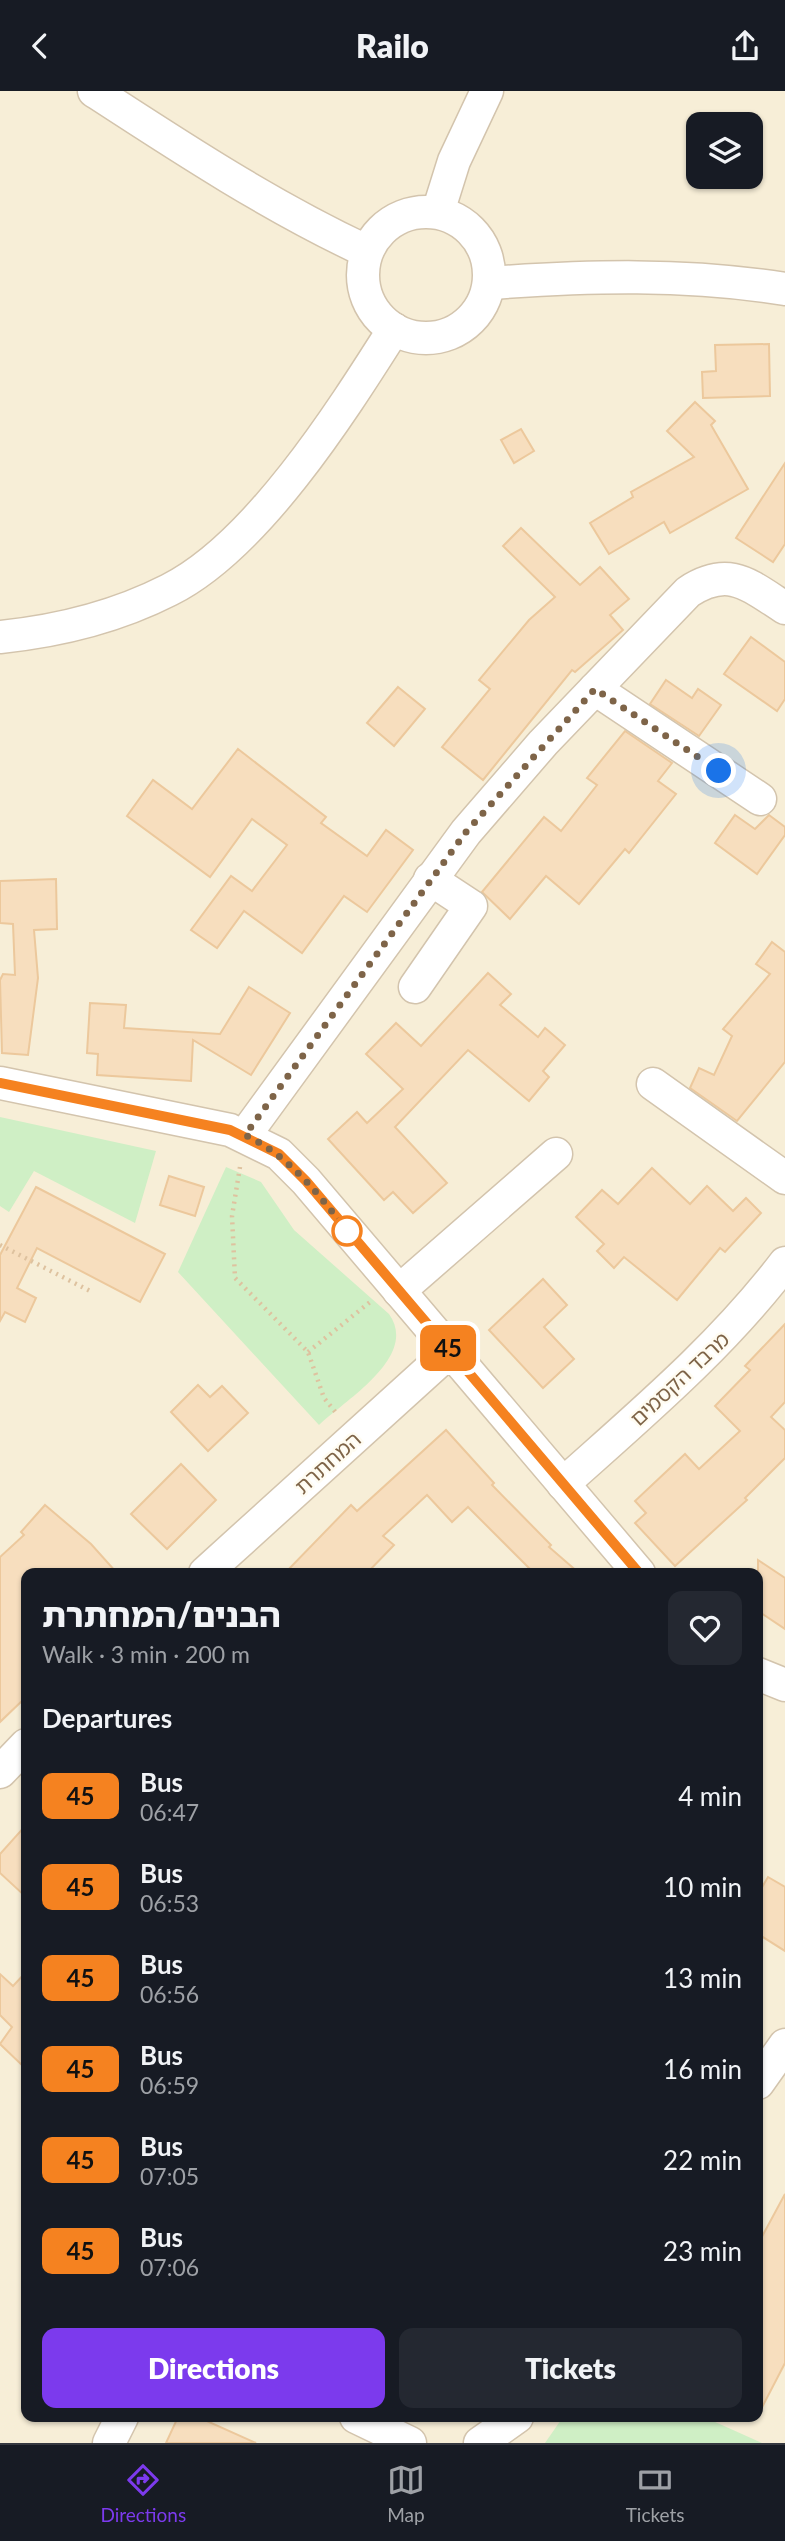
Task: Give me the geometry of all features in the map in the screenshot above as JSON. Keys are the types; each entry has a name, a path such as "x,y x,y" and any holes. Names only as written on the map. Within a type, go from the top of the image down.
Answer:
{"street":[{"path":"94,91 230,180 297,219 366,251"},
{"path":"438,212 454,161 486,91"},
{"path":"415,212 438,212 457,219 474,233 484,248 489,270 485,300 473,318 454,332 432,338 405,335 381,321 367,299 363,265 366,251 378,232 396,218 415,212"},
{"path":"488,283 654,275 723,279 785,289"},
{"path":"0,637 41,633 107,617 171,590 223,552 272,502 347,403 394,329"},
{"path":"245,1135 430,879 503,788 688,592 700,584 729,578 745,582 785,608"},
{"path":"595,689 760,799"},
{"path":"415,988 471,906 430,879"},
{"path":"0,1083 207,1123 245,1135 279,1154 306,1181 635,1568"},
{"path":"653,1084 785,1178"},
{"path":"396,1287 556,1154"},
{"name":"מרבד הקסמים","path":"563,1484 702,1360 742,1317 785,1263"},
{"name":"המחתרת","path":"210,1568 450,1351"},
{"path":"763,1676 785,1685"},
{"path":"0,1772 21,1750"},
{"path":"763,2076 785,2045"},
{"path":"109,2443 120,2422"},
{"path":"366,2422 410,2443"},
{"path":"480,2443 510,2422"},
{"path":"508,2443 520,2422"}],"path":[{"path":"245,1135 232,1216 235,1278 308,1352 324,1398 355,1436"},
{"path":"0,1245 90,1291"},
{"path":"308,1352 396,1287"}],"shaded area":[{"path":"0,91 785,91 785,2443 0,2443"}],"green space":[{"path":"0,1117 156,1151 135,1223 34,1171 9,1212 0,1206"},
{"path":"226,1167 261,1182 294,1230 389,1314 396,1330 395,1345 376,1376 319,1425 178,1272"},
{"path":"560,2422 715,2422 762,2443 545,2443"}],"building":[{"path":"769,344 770,396 703,398 702,372 716,371 715,345"},
{"path":"695,402 715,421 711,425 748,489 670,533 664,522 609,554 590,523 633,497 631,492 694,457 667,431"},
{"path":"521,429 534,451 514,463 501,440"},
{"path":"785,463 785,544 773,562 736,538"},
{"path":"521,528 580,585 600,567 629,599 610,615 623,630 575,672 572,670 483,780 442,747 490,689 479,680 529,620 555,597 503,546"},
{"path":"751,637 785,662 785,699 777,711 724,674"},
{"path":"666,680 692,698 698,689 721,705 699,736 650,704"},
{"path":"398,687 425,709 394,746 367,723"},
{"path":"625,731 672,763 658,781 676,794 629,853 625,849 579,904 546,876 510,919 482,892 544,817 561,831 597,785 587,778"},
{"path":"238,749 326,817 321,823 367,856 386,830 413,850 367,912 344,896 302,953 244,911 217,948 191,930 231,876 252,891 287,845 252,819 210,877 127,816 153,780 192,809"},
{"path":"735,815 755,829 769,815 785,827 785,835 757,874 715,843"},
{"path":"56,879 57,929 34,930 38,978 28,1055 2,1053 0,980 3,974 15,975 13,924 0,923 0,881"},
{"path":"772,942 785,952 785,1062 737,1121 690,1088 699,1068 714,1075 732,1036 723,1029 770,974 756,964"},
{"path":"488,973 511,994 500,1005 538,1037 545,1028 565,1045 543,1071 549,1077 529,1101 468,1050 395,1127 447,1183 413,1213 393,1192 384,1200 328,1139 357,1112 367,1123 403,1089 366,1054 396,1023 421,1046"},
{"path":"249,987 290,1013 251,1075 193,1040 191,1081 97,1075 98,1054 87,1053 90,1003 126,1005 124,1028 220,1034"},
{"path":"652,1168 690,1204 707,1186 733,1211 746,1198 761,1213 725,1252 720,1248 677,1300 624,1257 614,1268 597,1251 604,1244 576,1217 602,1190 618,1204"},
{"path":"169,1176 204,1187 195,1216 160,1205"},
{"path":"36,1187 165,1254 140,1302 37,1248 17,1288 36,1298 25,1322 5,1312 0,1321 0,1255"},
{"path":"543,1279 567,1305 544,1327 574,1359 543,1388 489,1330"},
{"path":"785,1324 785,1402 771,1417 785,1430 785,1458 745,1498 747,1500 675,1566 635,1523 646,1513 635,1501 685,1454 699,1469 740,1431 715,1406 750,1370 745,1366"},
{"path":"198,1385 210,1397 222,1386 248,1413 208,1451 171,1412"},
{"path":"446,1430 494,1483 492,1485 551,1545 549,1547 573,1568 529,1568 468,1507 452,1522 427,1495 383,1536 394,1545 372,1568 290,1568 351,1505 357,1511"},
{"path":"181,1464 216,1500 167,1549 131,1514"},
{"path":"45,1505 91,1544 113,1568 21,1568 21,1702 0,1722 0,1557 24,1535 21,1532"},
{"path":"758,1560 785,1578 785,1629 763,1614 763,1568 758,1568"},
{"path":"21,1831 21,1892 0,1873 0,1854"},
{"path":"768,1877 785,1887 785,1951 763,1937 763,1886"},
{"path":"0,1974 13,1986 21,1977 21,2064 0,2044 12,2027 0,2015"},
{"path":"785,2194 785,2363 763,2405 763,2235"},
{"path":"176,2422 209,2422 256,2443 166,2443"}],"bus line":[{"name":"45","path":"0,1083 207,1123 245,1135 279,1154 306,1181 635,1568"}],"route":[{"path":"347,1231 294,1168 279,1154 245,1135 410,905 466,832 543,743 595,689 719,771"}]}
